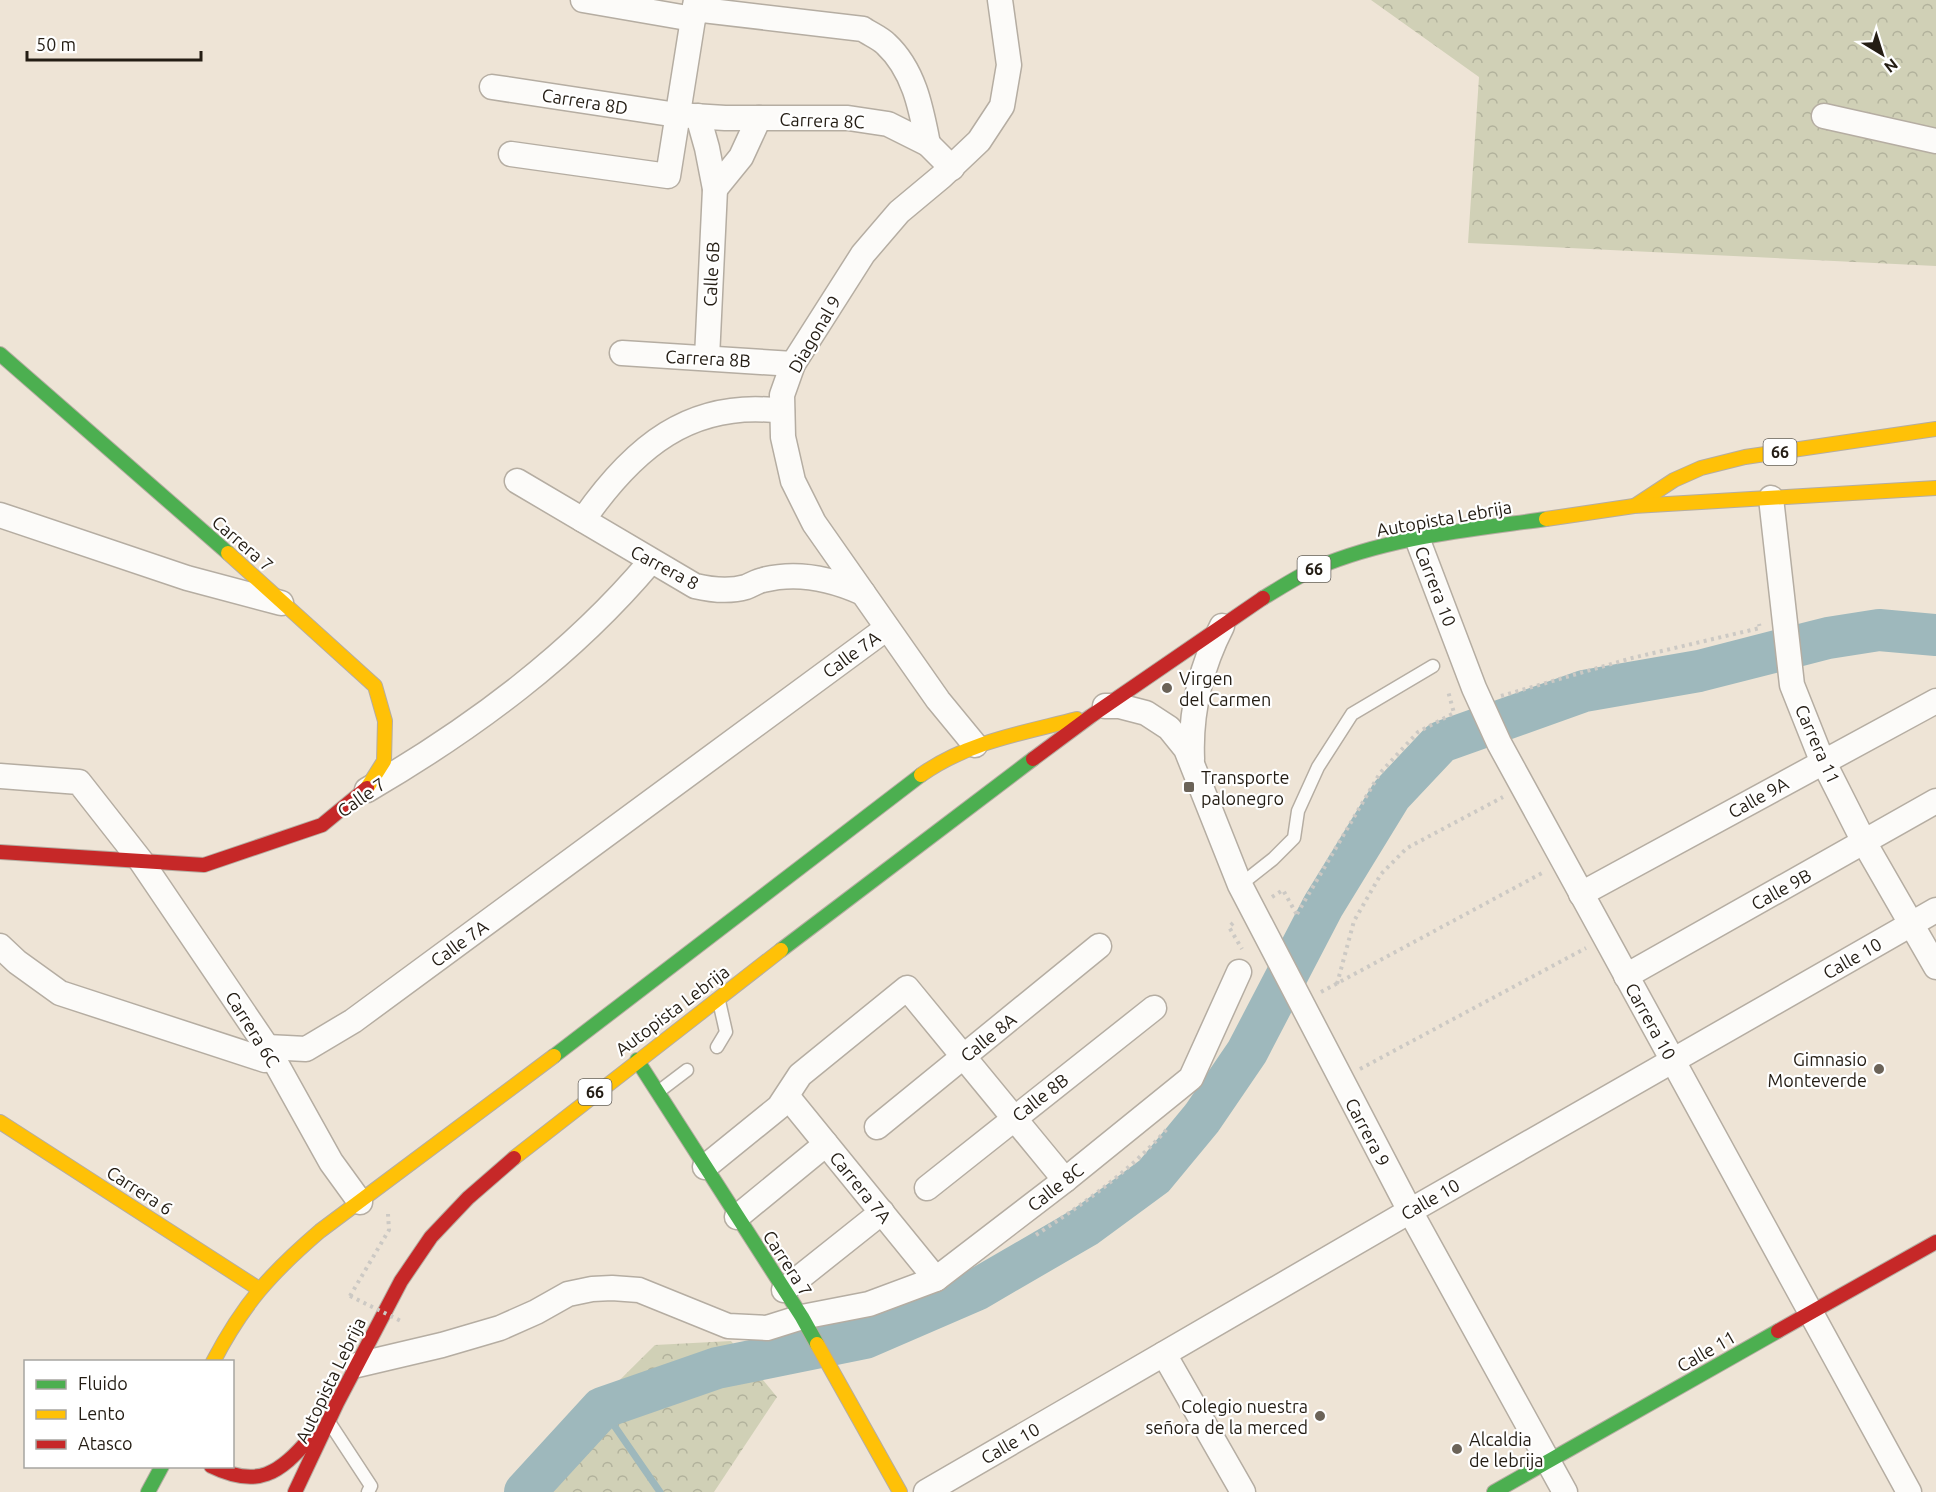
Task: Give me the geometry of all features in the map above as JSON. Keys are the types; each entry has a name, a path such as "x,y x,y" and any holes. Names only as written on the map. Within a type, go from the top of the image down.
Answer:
{"main road":[{"name":"Carrera 7","path":"0,354 286,604 375,686 385,721 384,761 364,792"},
{"name":"Autopista Lebrija","path":"1634,506 1674,480 1701,468 1745,457 1936,429"},
{"name":"Autopista Lebrija","path":"295,1492 337,1403 401,1281 430,1237 468,1198 531,1143 718,998 1098,711 1253,604 1314,569 1365,550 1417,538 1634,506 1936,488"},
{"name":"Autopista Lebrija","path":"214,1360 230,1329 259,1289 284,1262 320,1231 386,1184 935,765 975,745 1098,711"},
{"name":"Calle 7","path":"0,852 204,865 322,825 364,792"},
{"name":"Carrera 7","path":"637,1060 806,1324 900,1492"},
{"name":"Carrera 6","path":"0,1122 259,1289"},
{"name":"Calle 11","path":"1494,1492 1936,1242"},
{"path":"213,1468 225,1476 239,1480 254,1481 268,1477 282,1469 292,1459 337,1403"},
{"path":"148,1492 161,1468"}],"street":[{"path":"583,0 862,29 886,43 903,64 920,103 928,144"},
{"name":"Diagonal 9","path":"975,745 938,700 814,523 793,481 783,437 782,396 793,364 863,254 899,212 952,168 980,141 1002,106 1009,65 1000,0"},
{"path":"511,154 668,176 687,115 694,10"},
{"name":"Carrera 8D","path":"492,87 687,115"},
{"name":"Carrera 8C","path":"687,115 848,118 888,124 928,144 952,168"},
{"name":"Calle 6B","path":"687,115 707,148 715,189 707,358"},
{"path":"1824,116 1936,141"},
{"path":"715,189 741,157 759,118"},
{"name":"Carrera 8B","path":"622,353 793,364"},
{"path":"583,520 600,494 621,471 638,455 675,428 714,412 759,408 782,411"},
{"name":"Carrera 8","path":"517,481 684,581 707,589 734,590 761,580 797,577 831,581 863,593"},
{"name":"Carrera 11","path":"1771,498 1792,685 1823,761 1864,842 1936,967"},
{"path":"0,515 187,578 286,604"},
{"name":"Carrera 10","path":"1417,538 1480,684 1499,743 1909,1492"},
{"name":"Calle 7","path":"364,792 421,759 531,680 602,616 651,561"},
{"name":"Carrera 9","path":"1192,762 1193,706 1206,660 1222,626"},
{"name":"Calle 7A","path":"0,946 17,962 60,993 265,1060 267,1047 306,1049 353,1021 887,628"},
{"name":"Calle 9A","path":"1581,894 1936,701"},
{"name":"Carrera 9","path":"1098,711 1132,709 1158,720 1178,738 1192,762 1240,885 1410,1211 1565,1492"},
{"name":"Carrera 6C","path":"0,776 79,782 141,861 267,1047 331,1162 360,1202"},
{"name":"Calle 9B","path":"1626,976 1936,801"},
{"name":"Calle 10","path":"926,1492 1672,1060 1936,910"},
{"name":"Calle 8A","path":"877,1127 1099,945"},
{"name":"Calle 8C","path":"357,1365 442,1346 500,1328 568,1294 592,1289 639,1290 728,1326 767,1328 806,1324 936,1279 1065,1180 1191,1078 1239,972"},
{"path":"705,1167 779,1107 800,1075 907,988 1065,1180"},
{"name":"Calle 8B","path":"927,1188 1154,1008"},
{"name":"Carrera 7A","path":"787,1096 936,1279"},
{"path":"737,1217 826,1144"},
{"path":"784,1290 882,1212"},
{"path":"1164,1354 1243,1492"}],"lane":[{"path":"1240,885 1273,859 1294,838 1298,811 1318,766 1352,714 1433,666"},
{"path":"717,1047 726,1032 718,998"},
{"path":"658,1093 687,1070"},
{"path":"329,1422 371,1486 368,1492"}],"path":[{"path":"1297,915 1380,773 1418,732 1454,713 1446,685 1480,684 1498,697 1632,658 1760,628 1758,607 1783,608"},
{"path":"1337,984 1354,921 1381,874 1407,848 1522,786"},
{"path":"1299,998 1337,984 1563,861"},
{"path":"1340,1079 1605,938"},
{"path":"386,1184 389,1230 350,1296 401,1321"}],"green space":[{"path":"1371,0 1936,0 1936,266 1468,243 1479,77"},
{"path":"731,1341 777,1397 714,1492 507,1492 655,1345"}],"waterway":[{"path":"525,1492 602,1408 717,1368 865,1338 976,1290 1086,1226 1154,1176 1202,1118 1247,1052 1323,906 1391,795 1441,742 1584,691 1699,671 1828,638 1879,630 1936,635"},
{"path":"602,1408 660,1492"}],"traffic: fast":[{"path":"0,354 228,553"},
{"path":"1263,598 1316,568 1372,549 1429,536 1546,519"},
{"path":"781,950 1033,759"},
{"path":"554,1056 921,775"},
{"path":"637,1060 817,1344"},
{"path":"1494,1492 1778,1331"},
{"path":"148,1492 161,1468"}],"traffic: slow":[{"path":"1636,505 1674,480 1701,468 1745,457 1936,429"},
{"path":"1546,519 1634,506 1936,488"},
{"path":"228,553 375,686 385,721 384,761 367,788"},
{"path":"921,775 976,746 1077,719"},
{"path":"514,1158 781,950"},
{"path":"214,1360 235,1323 259,1290 303,1246 554,1056"},
{"path":"0,1122 259,1289"},
{"path":"817,1344 900,1492"}],"traffic: jam":[{"path":"1033,759 1091,716 1263,598"},
{"path":"0,852 204,865 322,825 367,788"},
{"path":"295,1492 337,1403 401,1281 431,1237 468,1198 514,1158"},
{"path":"1778,1331 1936,1242"},
{"path":"216,1468 242,1476 255,1477 267,1474 288,1460 311,1437"}],"place":[{"name":"Virgen del Carmen","path":"1167,688"},
{"name":"Transporte palonegro","path":"1189,787"},
{"name":"Gimnasio Monteverde","path":"1879,1069"},
{"name":"Colegio nuestra señora de la merced","path":"1320,1416"},
{"name":"Alcaldia de lebrija","path":"1457,1449"}]}
